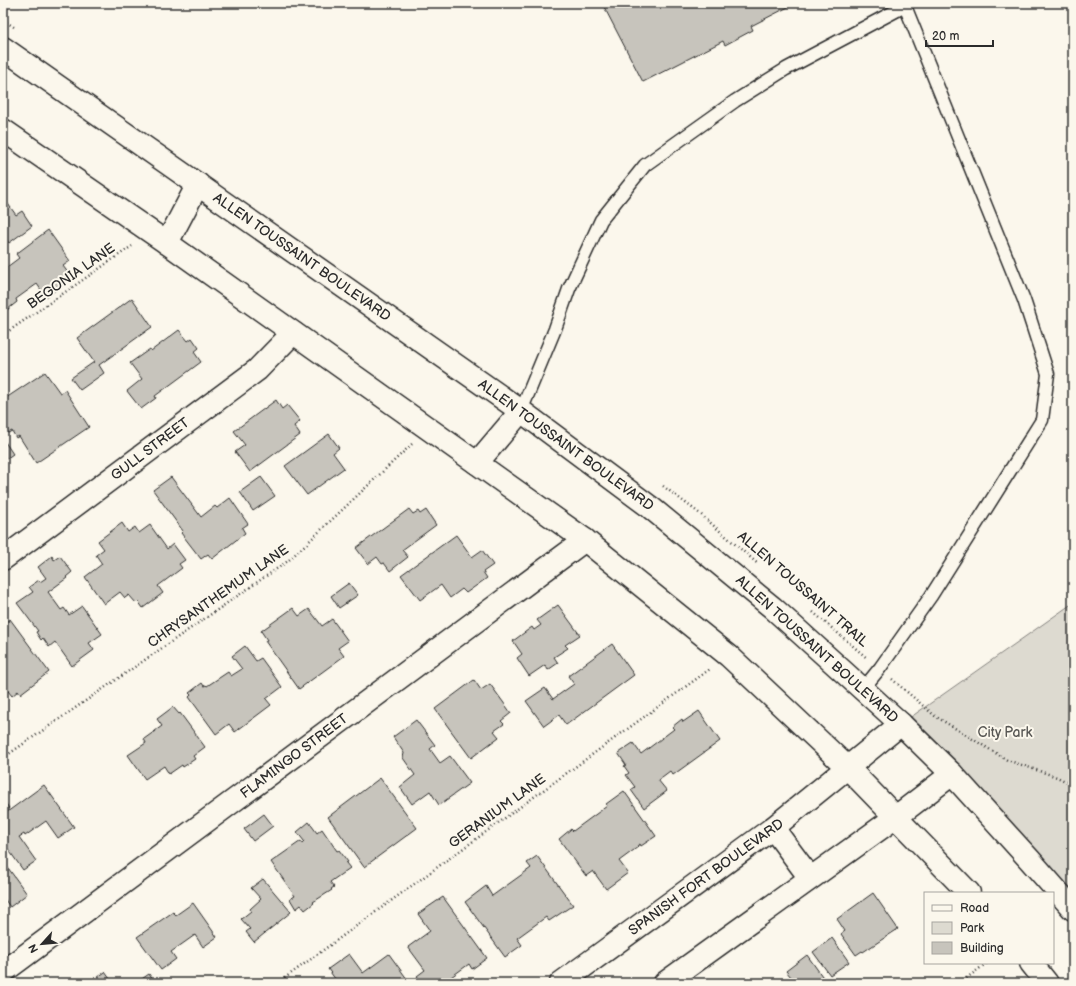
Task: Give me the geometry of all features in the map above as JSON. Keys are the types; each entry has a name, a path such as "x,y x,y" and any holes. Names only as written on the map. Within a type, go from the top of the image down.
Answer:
{"main road":[{"name":"ALLEN TOUSSAINT BOULEVARD","path":"3,48 521,410 650,507 773,608 901,724 952,774 1073,909"},
{"path":"4,133 159,238 585,540 729,656 848,768 968,892"},
{"path":"159,238 198,184"},
{"name":"GULL STREET","path":"3,558 257,370 293,333"},
{"path":"477,463 521,410"},
{"name":"FLAMINGO STREET","path":"3,972 585,540"},
{"name":"SPANISH FORT BOULEVARD","path":"561,983 773,828 901,724"},
{"path":"665,983 896,817 952,774"},
{"path":"773,828 810,878"},
{"path":"1031,964 1047,983"}],"lane":[{"path":"521,410 556,329 569,288 601,220 645,165 735,101 786,69 905,4 1024,300 1048,374 1042,420 931,596 880,668 863,689"}],"path":[{"name":"BEGONIA LANE","path":"3,335 159,238"},
{"name":"CHRYSANTHEMUM LANE","path":"3,758 288,561 429,429"},
{"name":"ALLEN TOUSSAINT TRAIL","path":"662,486 699,513 758,565"},
{"name":"ALLEN TOUSSAINT TRAIL","path":"813,611 935,716 1007,760 1057,777 1073,785"},
{"name":"GERANIUM LANE","path":"278,983 729,656"},
{"path":"960,983 986,964"}],"green space":[{"name":"City Park","path":"1073,603 1073,909 901,724"}],"building":[{"path":"602,3 796,3 751,26 753,30 725,45 723,41 643,82"},
{"path":"3,197 16,215 22,211 32,226 9,243 6,239 3,241"},
{"path":"48,230 70,261 63,266 72,278 46,297 37,284 16,299 17,302 3,313 3,270 19,258 16,254"},
{"path":"132,298 152,327 99,365 104,373 80,390 71,378 94,362 77,338"},
{"path":"179,330 188,341 192,338 199,348 194,352 201,362 155,396 156,398 141,409 127,391 142,379 130,363 150,349 151,351"},
{"path":"45,372 60,393 65,390 89,427 36,463 19,436 16,438 12,431 8,433 3,425 3,400"},
{"path":"276,400 282,409 287,405 300,421 294,426 300,435 250,472 235,452 245,445 234,431"},
{"path":"329,434 339,448 333,453 344,468 307,495 285,466"},
{"path":"3,439 13,454 3,461"},
{"path":"171,477 201,517 215,506 217,508 230,498 248,524 242,528 245,533 212,559 208,554 201,559 181,533 183,531 153,490"},
{"path":"261,477 275,496 253,511 240,492"},
{"path":"409,509 413,514 418,511 420,514 426,510 436,525 402,550 408,557 390,571 377,557 368,564 356,548"},
{"path":"122,523 128,532 135,527 139,533 150,525 167,549 173,544 185,560 179,564 182,568 158,586 163,593 143,608 138,601 136,603 129,595 125,598 120,592 104,604 85,577 102,564 96,555 104,549 98,541"},
{"path":"456,535 472,557 482,550 493,565 483,572 487,578 466,593 462,589 450,598 441,585 420,600 401,575"},
{"path":"52,556 54,560 60,556 72,572 66,577 67,578 48,592 61,610 64,608 69,615 82,606 102,634 89,643 94,650 72,666 55,642 49,647 43,638 41,640 36,632 38,631 17,603 33,592 29,587 39,580 40,582 46,578 38,567"},
{"path":"349,583 358,595 339,608 331,596"},
{"path":"558,605 580,635 565,645 568,648 554,657 558,663 548,670 545,665 529,676 517,658 522,654 513,641 532,627 534,630 541,625 537,620"},
{"path":"293,608 299,616 309,609 322,626 332,619 348,641 338,648 344,656 299,689 265,641 267,640 261,631"},
{"path":"10,619 49,672 20,694 18,691 12,696 8,691 3,690 3,624"},
{"path":"612,644 634,675 566,725 559,715 544,726 526,701 545,688 553,699 574,684 568,676"},
{"path":"245,646 256,661 261,658 282,687 266,699 271,705 235,732 229,724 216,734 189,697 191,695 189,693 202,683 204,686 207,686 228,672 231,676 242,669 232,656"},
{"path":"474,680 481,690 490,684 511,713 501,721 504,724 494,731 499,737 471,758 435,709"},
{"path":"173,707 179,714 180,713 205,747 193,756 195,759 183,767 182,765 169,774 164,766 145,779 128,755 146,743 144,739 162,726 157,719"},
{"path":"699,711 720,741 673,775 670,771 658,780 667,791 644,808 631,790 635,787 626,775 629,773 624,766 626,765 618,753 633,743 641,754 674,729 672,727 682,719 683,722"},
{"path":"416,720 435,745 430,749 440,763 450,756 470,783 439,805 430,791 412,804 400,787 415,775 403,758 404,753 393,737"},
{"path":"380,778 417,828 364,867 328,817"},
{"path":"44,785 74,827 58,838 46,821 25,836 24,834 19,837 36,861 23,870 3,842 3,815"},
{"path":"624,791 656,836 641,846 640,844 637,846 638,847 619,861 628,873 606,889 593,871 586,876 559,839 571,829 573,831 607,806 606,804"},
{"path":"3,800 9,808 3,813"},
{"path":"264,814 273,826 253,841 244,829"},
{"path":"309,822 317,833 322,829 337,851 339,850 348,862 346,863 350,868 330,882 334,887 331,889 332,890 313,902 314,903 305,910 301,905 296,909 290,899 295,896 271,862 301,841 302,843 304,841 297,832"},
{"path":"537,856 573,905 549,921 546,917 517,938 522,945 505,957 465,902 486,886 492,896 531,868 527,863"},
{"path":"3,861 27,894 10,907 3,897"},
{"path":"263,879 291,912 254,942 246,932 250,929 241,919 251,911 250,909 261,899 251,888"},
{"path":"873,893 898,929 856,955 841,934 845,931 837,919"},
{"path":"443,897 487,958 472,969 469,964 451,977 455,983 422,983 417,976 425,970 408,947 430,931 418,914"},
{"path":"193,903 217,937 203,947 195,935 171,952 176,959 161,970 137,937 173,912 176,915"},
{"path":"832,938 849,962 830,975 813,952"},
{"path":"349,954 363,973 389,954 410,983 338,983 328,969"},
{"path":"807,955 827,983 782,983 791,977 786,971"},
{"path":"105,972 113,983 90,983"},
{"path":"149,974 155,983 136,983"}]}
